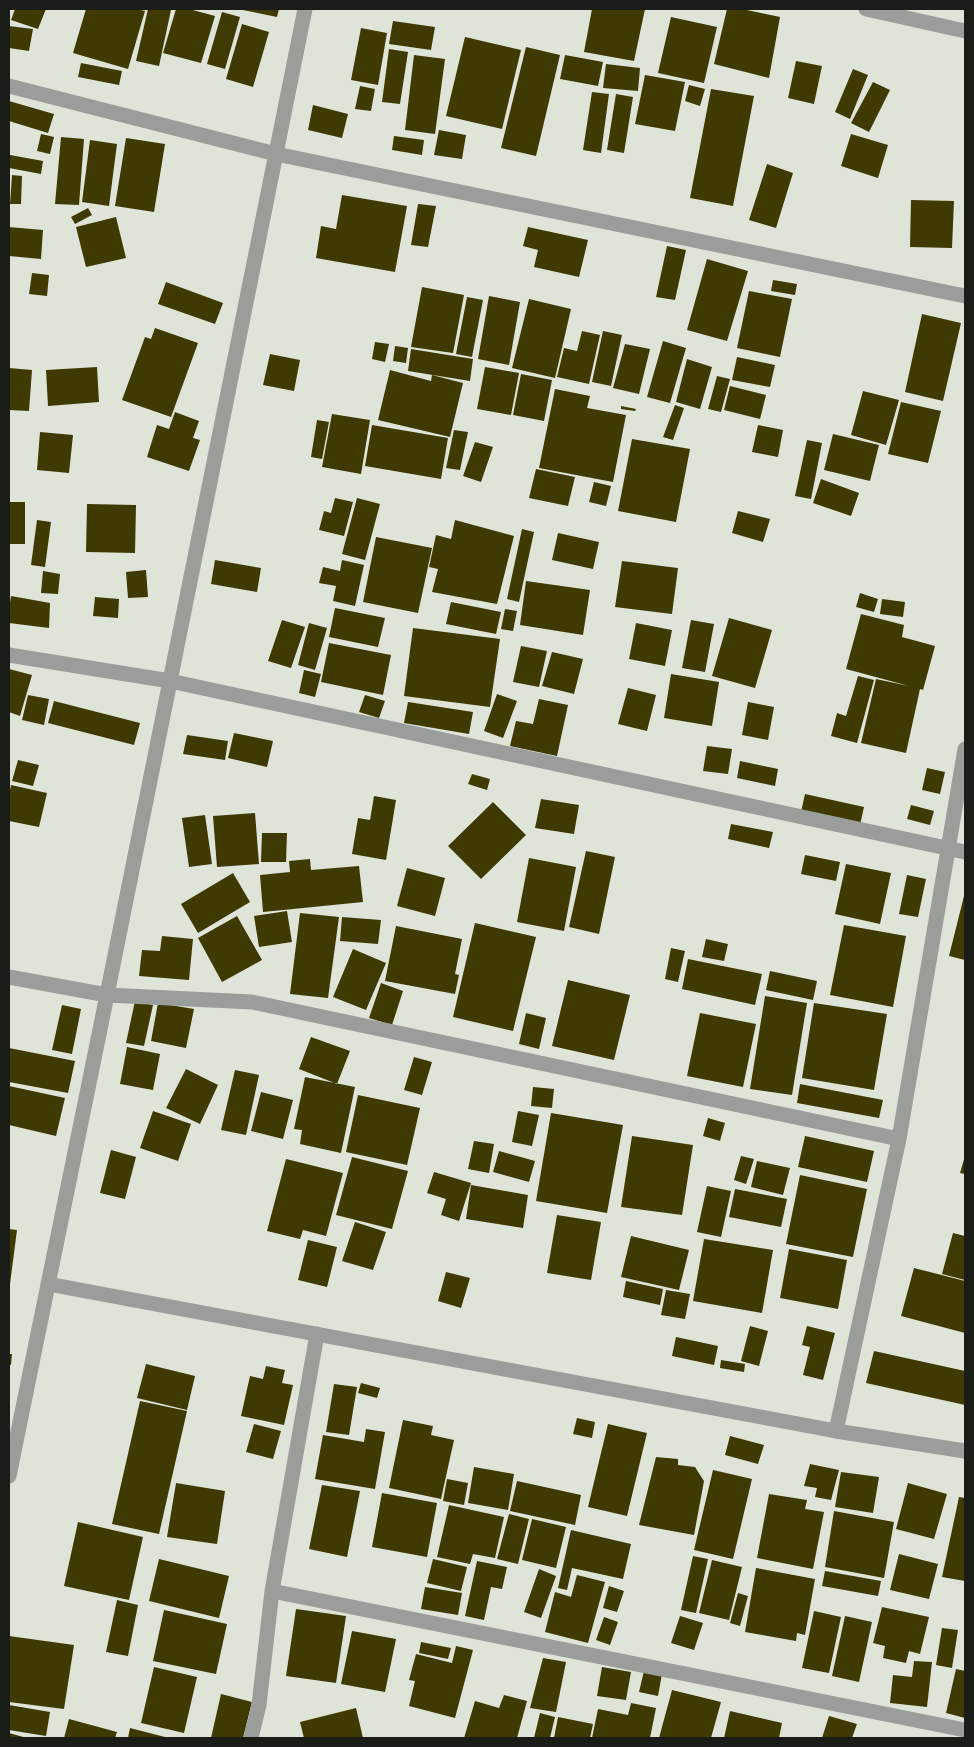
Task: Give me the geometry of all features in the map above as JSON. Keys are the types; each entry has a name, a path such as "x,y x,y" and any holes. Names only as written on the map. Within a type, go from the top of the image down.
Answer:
{"street":[{"path":"9,1476 304,9"},
{"path":"866,9 965,31"},
{"path":"9,86 276,154 965,296"},
{"path":"9,655 170,681 965,852"},
{"path":"836,1431 899,1139 965,749"},
{"path":"9,976 107,995 252,1002 899,1139"},
{"path":"48,1284 836,1431 965,1451"},
{"path":"251,1738 259,1705 272,1591 317,1334"},
{"path":"272,1591 965,1730"}],"building":[{"path":"15,9 46,9 38,29 11,20"},
{"path":"86,9 137,9 145,11 128,69 73,53"},
{"path":"148,9 171,10 159,66 136,61"},
{"path":"176,9 189,9 215,16 201,63 163,53"},
{"path":"238,9 279,9 277,17"},
{"path":"592,9 645,9 634,61 584,52"},
{"path":"727,9 742,9 780,17 769,78 714,64"},
{"path":"222,12 240,17 225,69 207,64"},
{"path":"671,17 717,27 704,83 658,73"},
{"path":"393,21 435,27 431,50 389,44"},
{"path":"242,24 269,32 253,87 226,79"},
{"path":"9,26 33,29 29,51 9,48"},
{"path":"361,28 387,33 378,85 351,80"},
{"path":"465,37 521,50 502,129 446,116"},
{"path":"526,47 560,55 536,156 501,148"},
{"path":"389,49 408,52 400,104 382,102"},
{"path":"414,55 445,59 435,134 405,130"},
{"path":"565,55 603,62 598,86 560,79"},
{"path":"796,61 822,66 814,104 788,98"},
{"path":"81,63 122,71 119,85 78,77"},
{"path":"606,64 640,68 638,91 603,88"},
{"path":"853,69 868,75 850,119 835,112"},
{"path":"645,75 685,82 675,131 635,124"},
{"path":"873,82 890,90 869,132 851,123"},
{"path":"689,85 705,89 700,106 685,101"},
{"path":"360,86 375,89 371,111 355,109"},
{"path":"711,89 754,96 733,206 690,198"},
{"path":"592,92 609,94 601,153 583,150"},
{"path":"616,94 633,97 624,153 607,150"},
{"path":"9,101 54,114 48,133 9,121"},
{"path":"313,105 348,114 342,138 308,130"},
{"path":"439,130 466,135 462,159 434,155"},
{"path":"41,134 54,137 50,154 37,151"},
{"path":"851,134 888,145 878,178 841,166"},
{"path":"394,136 424,140 422,155 392,150"},
{"path":"61,137 84,139 79,205 55,204"},
{"path":"126,138 165,144 154,212 115,206"},
{"path":"90,140 117,144 109,206 82,202"},
{"path":"10,155 43,161 41,174 9,168"},
{"path":"767,164 793,173 776,228 749,220"},
{"path":"12,175 22,176 21,204 10,204"},
{"path":"342,195 407,206 395,272 316,258 321,226 336,229"},
{"path":"911,200 954,201 952,248 910,247"},
{"path":"418,204 436,206 428,247 411,245"},
{"path":"88,208 92,215 75,224 71,217"},
{"path":"116,217 126,258 86,267 76,227"},
{"path":"9,227 43,230 41,259 9,256"},
{"path":"528,227 588,240 579,277 534,267 538,250 523,246"},
{"path":"667,246 686,250 675,300 656,297"},
{"path":"707,259 748,271 727,341 687,330"},
{"path":"32,273 49,275 47,296 29,294"},
{"path":"773,280 797,284 795,295 771,291"},
{"path":"166,282 223,303 215,324 158,304"},
{"path":"422,287 464,295 453,353 411,347"},
{"path":"749,291 792,299 780,357 737,348"},
{"path":"489,296 520,302 509,365 478,359"},
{"path":"467,297 483,300 472,357 456,354"},
{"path":"529,299 571,309 555,378 512,368"},
{"path":"922,314 961,323 943,401 905,392"},
{"path":"155,328 198,343 171,417 122,400 145,337 151,339"},
{"path":"582,331 600,335 589,384 557,377 564,348 577,351"},
{"path":"603,331 622,335 611,386 592,382"},
{"path":"663,341 686,348 670,403 647,397"},
{"path":"375,342 389,344 385,362 372,359"},
{"path":"625,344 650,349 639,394 613,388"},
{"path":"395,346 408,348 406,363 393,361"},
{"path":"411,349 473,359 470,381 408,371"},
{"path":"270,354 300,360 294,391 263,385"},
{"path":"737,357 775,365 770,387 732,380"},
{"path":"687,359 712,367 700,409 676,402"},
{"path":"97,367 99,402 48,406 46,370"},
{"path":"485,367 519,373 511,415 477,409"},
{"path":"9,368 32,370 29,411 9,410"},
{"path":"390,370 431,381 432,375 463,383 450,437 378,420"},
{"path":"521,374 552,380 544,421 513,415"},
{"path":"717,376 730,379 721,412 708,409"},
{"path":"730,386 766,395 760,419 724,410"},
{"path":"555,389 590,396 587,408 626,415 613,482 539,468"},
{"path":"863,391 899,400 886,445 851,435"},
{"path":"901,402 941,411 928,463 888,454"},
{"path":"675,405 684,408 673,440 663,437"},
{"path":"621,406 636,409 635,411 621,409"},
{"path":"175,412 199,421 193,438 200,440 189,471 147,457 157,425 169,429"},
{"path":"332,414 370,420 361,474 322,467"},
{"path":"317,420 329,422 322,459 311,457"},
{"path":"372,425 448,438 441,479 365,466"},
{"path":"758,425 783,430 778,457 752,452"},
{"path":"454,430 468,432 460,470 446,468"},
{"path":"40,432 73,435 69,473 37,470"},
{"path":"833,434 879,445 870,481 824,470"},
{"path":"632,439 690,449 676,522 618,511"},
{"path":"807,440 822,443 811,499 795,496"},
{"path":"475,442 493,447 481,482 463,476"},
{"path":"536,469 575,477 568,506 529,498"},
{"path":"821,479 859,493 851,516 813,503"},
{"path":"594,482 611,486 606,506 589,502"},
{"path":"335,498 353,502 344,536 319,530 324,511 331,513"},
{"path":"357,498 380,504 365,560 342,554"},
{"path":"9,502 25,502 25,544 9,544"},
{"path":"87,504 136,505 135,553 86,552"},
{"path":"738,511 770,519 763,542 732,533"},
{"path":"37,520 51,522 45,567 31,565"},
{"path":"455,520 514,536 497,604 432,592 438,569 429,567 436,535 451,539"},
{"path":"522,529 534,532 519,602 507,599"},
{"path":"558,533 599,542 593,569 552,560"},
{"path":"376,537 432,548 418,613 363,602"},
{"path":"215,560 261,568 257,592 211,584"},
{"path":"342,560 364,565 355,606 333,601 336,586 319,583 323,567 340,571"},
{"path":"622,561 678,568 672,614 615,607"},
{"path":"146,570 148,597 128,598 126,572"},
{"path":"43,571 60,574 58,594 41,593"},
{"path":"526,581 590,590 583,635 520,625"},
{"path":"860,593 878,599 874,612 856,607"},
{"path":"11,596 50,603 49,628 9,623"},
{"path":"95,597 119,599 118,618 93,616"},
{"path":"882,599 905,602 903,617 880,614"},
{"path":"451,602 501,612 496,634 446,624"},
{"path":"335,608 385,618 378,647 329,637"},
{"path":"505,609 517,611 513,631 501,629"},
{"path":"861,614 904,625 902,637 935,646 923,690 920,689 906,753 861,743 876,679 909,686 846,669"},
{"path":"729,618 772,630 755,688 712,676"},
{"path":"282,620 305,627 291,668 268,661"},
{"path":"691,620 714,624 705,672 682,668"},
{"path":"309,623 327,628 315,670 298,665"},
{"path":"636,623 672,630 665,666 629,659"},
{"path":"413,628 500,639 490,707 404,696"},
{"path":"329,643 391,655 383,695 321,682"},
{"path":"521,646 547,651 539,687 513,682"},
{"path":"552,652 583,659 574,694 542,686"},
{"path":"9,669 32,675 20,716 9,712"},
{"path":"304,670 321,674 315,697 299,693"},
{"path":"671,674 719,682 712,726 664,718"},
{"path":"858,676 874,680 857,743 831,736 837,713 846,716"},
{"path":"628,688 656,695 647,731 618,724"},
{"path":"497,694 517,701 503,738 484,731"},
{"path":"28,695 49,699 44,725 22,720"},
{"path":"365,695 385,701 379,718 359,712"},
{"path":"539,699 568,705 557,756 510,746 516,721 533,724"},
{"path":"54,701 140,723 134,745 48,723"},
{"path":"408,702 473,712 469,734 404,723"},
{"path":"748,702 774,707 768,740 742,735"},
{"path":"234,733 273,741 267,767 228,758"},
{"path":"187,735 228,741 225,760 183,754"},
{"path":"707,746 732,749 728,774 703,771"},
{"path":"18,760 39,765 33,786 12,781"},
{"path":"740,761 778,769 775,786 737,778"},
{"path":"927,768 945,772 940,794 922,790"},
{"path":"472,774 490,779 487,790 468,784"},
{"path":"11,785 47,793 39,827 9,821"},
{"path":"805,794 864,807 860,825 801,812"},
{"path":"374,796 396,800 386,860 352,854 358,818 370,820"},
{"path":"541,799 579,805 574,834 535,828"},
{"path":"493,802 526,835 481,879 448,846"},
{"path":"911,805 934,811 930,825 907,819"},
{"path":"255,813 259,864 217,867 213,816"},
{"path":"205,815 212,864 189,867 182,818"},
{"path":"731,824 773,832 769,848 728,839"},
{"path":"262,833 287,833 286,862 261,862"},
{"path":"586,851 615,857 599,934 569,927"},
{"path":"805,855 840,862 836,881 801,874"},
{"path":"529,858 576,867 564,931 517,922"},
{"path":"310,859 311,870 359,866 363,902 263,912 260,875 290,872 289,861"},
{"path":"846,864 891,873 880,924 835,914"},
{"path":"407,868 445,878 435,916 397,906"},
{"path":"233,873 250,902 198,933 181,904"},
{"path":"907,875 926,879 918,917 899,914"},
{"path":"965,892 965,960 949,956"},
{"path":"287,911 292,942 259,947 254,916"},
{"path":"300,913 339,917 328,998 290,994"},
{"path":"237,916 262,960 222,982 198,938"},
{"path":"342,917 381,920 378,944 340,941"},
{"path":"475,923 536,937 513,1031 453,1017"},
{"path":"844,925 906,936 893,1007 830,995"},
{"path":"396,926 462,939 455,974 459,975 455,994 385,981"},
{"path":"162,936 193,939 189,980 139,976 142,950 160,951"},
{"path":"706,939 728,944 724,961 702,957"},
{"path":"671,948 685,951 678,982 665,979"},
{"path":"353,949 386,963 366,1010 333,997"},
{"path":"688,959 762,974 755,1005 682,989"},
{"path":"770,971 817,981 813,1000 766,990"},
{"path":"568,980 630,995 614,1060 552,1046"},
{"path":"381,983 403,991 392,1025 369,1018"},
{"path":"765,996 807,1003 792,1095 750,1089"},
{"path":"135,1001 153,1005 144,1046 126,1043"},
{"path":"158,1003 194,1009 186,1048 151,1041"},
{"path":"814,1003 887,1014 874,1090 802,1078"},
{"path":"62,1005 81,1009 72,1054 52,1050"},
{"path":"526,1013 546,1018 539,1049 519,1044"},
{"path":"700,1013 756,1024 743,1087 687,1076"},
{"path":"311,1037 350,1051 337,1084 299,1069"},
{"path":"127,1047 160,1054 153,1090 120,1084"},
{"path":"9,1048 75,1061 68,1093 9,1082"},
{"path":"414,1057 432,1062 422,1095 404,1090"},
{"path":"186,1069 218,1085 200,1124 166,1108"},
{"path":"235,1070 259,1075 246,1135 221,1130"},
{"path":"305,1077 355,1087 341,1153 300,1144 302,1130 294,1129"},
{"path":"800,1084 883,1100 879,1118 797,1103"},
{"path":"9,1086 65,1098 56,1136 9,1125"},
{"path":"533,1087 554,1089 552,1108 531,1106"},
{"path":"261,1092 293,1100 283,1139 251,1131"},
{"path":"358,1095 420,1108 407,1165 346,1152"},
{"path":"153,1111 191,1124 178,1161 140,1148"},
{"path":"518,1111 539,1115 532,1146 512,1142"},
{"path":"551,1113 623,1125 607,1213 536,1201"},
{"path":"708,1118 725,1123 720,1141 703,1136"},
{"path":"632,1136 693,1145 682,1215 621,1207"},
{"path":"805,1136 874,1151 867,1182 798,1167"},
{"path":"474,1141 494,1144 489,1173 468,1169"},
{"path":"111,1150 136,1157 125,1199 100,1193"},
{"path":"499,1151 535,1161 529,1182 493,1172"},
{"path":"741,1156 754,1159 746,1184 734,1180"},
{"path":"965,1156 965,1174 960,1173"},
{"path":"352,1157 408,1171 392,1229 336,1215"},
{"path":"286,1159 343,1173 326,1236 303,1230 300,1239 267,1231"},
{"path":"757,1161 790,1168 783,1195 751,1187"},
{"path":"434,1172 471,1183 459,1221 441,1215 446,1199 427,1193"},
{"path":"800,1175 867,1189 853,1257 786,1244"},
{"path":"471,1185 528,1195 523,1228 466,1219"},
{"path":"707,1186 731,1191 721,1237 697,1232"},
{"path":"735,1189 787,1199 781,1227 729,1217"},
{"path":"557,1215 601,1222 591,1280 547,1273"},
{"path":"355,1222 386,1232 373,1270 342,1261"},
{"path":"9,1229 17,1230 10,1284 9,1284"},
{"path":"953,1233 965,1236 965,1280 942,1274"},
{"path":"631,1236 689,1250 679,1290 621,1277"},
{"path":"704,1239 773,1250 762,1313 693,1301"},
{"path":"308,1240 337,1247 327,1287 298,1280"},
{"path":"789,1249 847,1260 838,1309 780,1298"},
{"path":"914,1268 965,1281 965,1333 901,1316"},
{"path":"446,1272 470,1278 461,1308 438,1301"},
{"path":"626,1281 663,1289 660,1305 623,1297"},
{"path":"666,1290 690,1294 685,1319 661,1315"},
{"path":"750,1326 768,1331 759,1366 741,1361"},
{"path":"807,1326 835,1333 823,1380 803,1375 810,1347 802,1345"},
{"path":"676,1337 718,1346 714,1365 672,1356"},
{"path":"874,1351 965,1371 965,1405 866,1383"},
{"path":"9,1354 12,1354 11,1365 9,1365"},
{"path":"721,1360 745,1364 744,1372 720,1368"},
{"path":"146,1364 195,1376 187,1410 137,1398"},
{"path":"266,1366 285,1370 282,1383 293,1385 284,1425 241,1416 250,1376 263,1379"},
{"path":"361,1383 380,1388 377,1398 358,1393"},
{"path":"334,1384 357,1387 349,1435 326,1432"},
{"path":"140,1401 187,1411 159,1534 112,1524"},
{"path":"577,1418 595,1422 592,1438 573,1434"},
{"path":"403,1420 433,1426 431,1435 454,1440 441,1499 389,1488"},
{"path":"254,1424 281,1431 273,1459 246,1452"},
{"path":"608,1424 647,1433 627,1516 588,1507"},
{"path":"366,1429 385,1432 375,1489 315,1479 323,1435 364,1442"},
{"path":"730,1436 764,1445 758,1464 725,1455"},
{"path":"656,1457 678,1459 678,1465 695,1467 704,1481 694,1535 639,1525"},
{"path":"810,1464 839,1470 831,1500 815,1497 817,1488 804,1486"},
{"path":"474,1467 514,1474 508,1510 468,1503"},
{"path":"713,1470 752,1479 733,1559 694,1550"},
{"path":"841,1472 879,1477 873,1513 835,1507"},
{"path":"447,1479 468,1483 464,1505 443,1501"},
{"path":"517,1481 581,1495 575,1525 510,1511"},
{"path":"176,1483 225,1491 217,1544 167,1537"},
{"path":"908,1483 947,1494 934,1539 896,1529"},
{"path":"322,1485 360,1491 347,1557 309,1549"},
{"path":"382,1493 437,1503 427,1557 372,1547"},
{"path":"769,1494 807,1500 805,1509 824,1512 813,1569 757,1558"},
{"path":"959,1497 965,1498 965,1581 942,1577"},
{"path":"449,1505 504,1517 495,1558 473,1554 470,1564 437,1557"},
{"path":"834,1511 894,1522 884,1578 825,1567"},
{"path":"509,1514 529,1519 518,1564 497,1559"},
{"path":"532,1519 566,1527 556,1568 522,1560"},
{"path":"78,1522 143,1537 129,1600 64,1586"},
{"path":"571,1530 631,1544 623,1579 572,1568 567,1590 558,1588"},
{"path":"899,1554 938,1564 929,1599 890,1590"},
{"path":"693,1556 708,1559 696,1613 681,1610"},
{"path":"159,1559 229,1576 219,1618 149,1601"},
{"path":"433,1559 467,1567 461,1591 427,1583"},
{"path":"712,1560 742,1567 729,1620 699,1613"},
{"path":"477,1561 507,1567 502,1589 491,1587 484,1620 465,1616"},
{"path":"756,1568 815,1579 805,1635 797,1633 796,1641 745,1632"},
{"path":"539,1569 556,1576 541,1618 524,1612"},
{"path":"825,1571 881,1581 878,1596 822,1586"},
{"path":"577,1575 605,1582 588,1643 545,1632 555,1592 571,1597"},
{"path":"609,1586 624,1591 617,1612 603,1608"},
{"path":"425,1587 462,1593 458,1615 421,1609"},
{"path":"738,1593 748,1596 740,1626 730,1623"},
{"path":"117,1600 138,1605 128,1656 106,1652"},
{"path":"882,1607 929,1617 920,1654 909,1651 906,1663 883,1658 885,1646 873,1643"},
{"path":"296,1609 346,1616 336,1683 286,1676"},
{"path":"164,1610 227,1624 216,1674 153,1661"},
{"path":"814,1611 841,1617 829,1673 802,1668"},
{"path":"680,1616 703,1623 694,1650 671,1643"},
{"path":"845,1616 872,1622 859,1682 832,1676"},
{"path":"604,1617 618,1622 610,1645 596,1640"},
{"path":"942,1628 958,1630 952,1668 936,1665"},
{"path":"352,1631 396,1639 385,1692 341,1684"},
{"path":"9,1636 74,1645 64,1709 9,1702"},
{"path":"421,1642 451,1648 448,1659 419,1653"},
{"path":"456,1646 473,1650 455,1718 409,1706 415,1681 409,1680 416,1654 452,1663"},
{"path":"543,1658 566,1662 556,1712 530,1708"},
{"path":"914,1661 932,1662 927,1707 890,1703 893,1675 912,1677"},
{"path":"154,1667 197,1677 184,1733 141,1723"},
{"path":"602,1667 631,1672 626,1700 597,1696"},
{"path":"956,1669 965,1671 965,1718 946,1713"},
{"path":"644,1671 662,1674 658,1696 639,1692"},
{"path":"672,1690 721,1702 711,1738 659,1738"},
{"path":"221,1694 252,1702 243,1738 211,1738"},
{"path":"504,1695 527,1701 517,1738 464,1738 475,1701 499,1708"},
{"path":"631,1703 656,1708 650,1738 592,1738 598,1709 628,1715"},
{"path":"9,1705 50,1712 46,1736 9,1730"},
{"path":"356,1708 363,1738 304,1738 300,1722"},
{"path":"730,1711 782,1723 779,1738 724,1738"},
{"path":"540,1713 555,1717 550,1738 534,1738"},
{"path":"829,1716 857,1724 852,1738 822,1738"},
{"path":"558,1717 593,1724 590,1738 554,1738"},
{"path":"69,1719 117,1732 115,1738 64,1738"},
{"path":"130,1728 169,1738 128,1738"},
{"path":"9,1733 27,1738 9,1738"}]}
